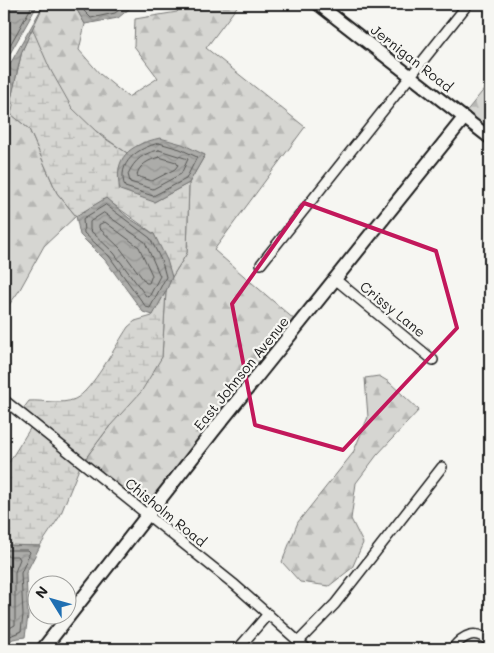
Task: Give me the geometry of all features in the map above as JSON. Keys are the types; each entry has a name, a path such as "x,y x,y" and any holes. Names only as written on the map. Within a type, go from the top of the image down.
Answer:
{"main road":[{"name":"East Johnson Avenue","path":"44,649 148,515 464,118"}],"street":[{"name":"Jernigan Road","path":"318,4 490,138"},
{"path":"261,264 468,4"},
{"name":"Crissy Lane","path":"335,279 433,360"},
{"name":"Chisholm Road","path":"4,400 148,515 268,614 307,649"},
{"path":"298,642 335,604 442,467"},
{"path":"238,649 268,614"},
{"path":"452,649 459,640 470,634 482,636 490,643"}],"highlighted area":[{"path":"304,203 436,251 457,328 343,450 255,425 232,304"}],"green space":[{"path":"44,4 82,4 77,10 85,24 79,50 100,74 128,97 158,78 134,46 135,19 177,12 183,4 239,4 206,48 305,127 214,250 296,321 147,508 85,459 162,357 166,291 172,277 187,253 189,183 205,155 144,142 127,153 84,121 72,109 60,90 49,70 32,28"},
{"path":"32,28 50,69 72,108 101,136 127,153 154,202 189,183 187,253 172,277 154,234 106,199 76,216 57,193 29,129 11,114 13,105 11,99 22,51"},
{"path":"490,82 490,116 482,127 465,113"},
{"path":"11,114 29,129 57,193 76,216 44,246 19,291 4,312 4,134"},
{"path":"166,291 162,357 141,392 109,427 85,459 23,409 29,401 64,402 75,399 82,394 103,367 128,327 135,321 152,316"},
{"path":"379,376 389,382 419,410 377,455 356,483 351,519 363,543 352,568 329,586 300,582 282,562 298,522 353,453 368,417 365,378"},
{"path":"31,427 80,466 60,516 40,546 4,545 4,470"}],"water":[{"path":"4,4 38,4 4,64"},
{"path":"44,4 22,51 11,99 4,91 4,68 9,66"},
{"path":"82,4 135,4 118,18 85,24 77,10"},
{"path":"160,138 182,144 205,155 189,183 154,202 120,190 119,169 121,161 126,154 140,144"},
{"path":"106,198 129,218 154,234 167,260 172,277 153,315 143,312 105,260 80,235 76,216"},
{"path":"4,545 40,546 26,573 28,616 25,637 13,639 4,645"}]}
